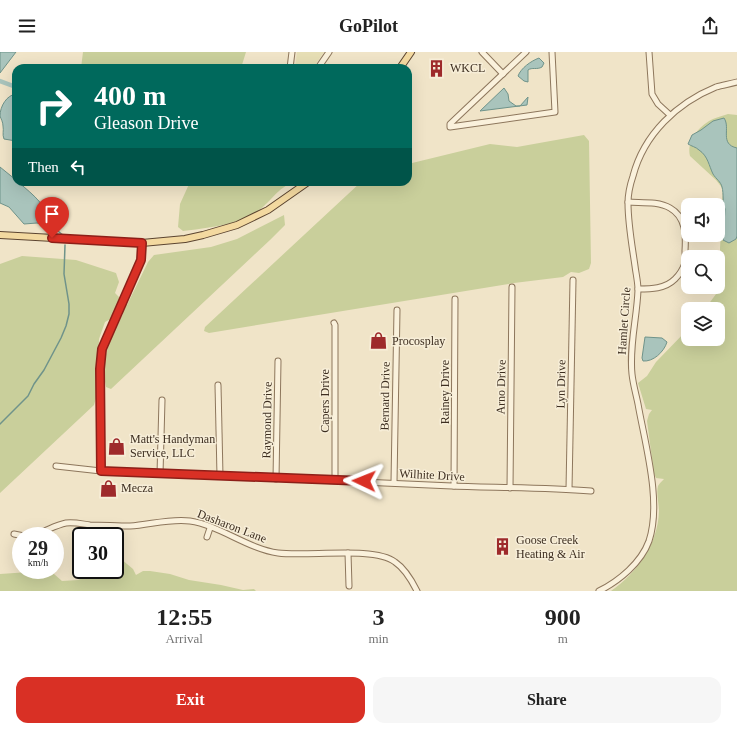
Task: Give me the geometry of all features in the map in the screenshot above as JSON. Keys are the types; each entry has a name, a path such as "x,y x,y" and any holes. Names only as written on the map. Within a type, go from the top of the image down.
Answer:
{"main road":[{"path":"403,64 412,52"},
{"path":"0,235 142,243 173,240 203,235 237,225 268,210 302,186"}],"street":[{"path":"290,64 292,52"},
{"path":"320,64 328,52"},
{"path":"482,52 503,74"},
{"path":"526,52 450,124 450,127 555,112 552,52"},
{"path":"649,52 652,94 658,104 670,115"},
{"name":"Hamlet Circle","path":"600,591 608,587 627,572 640,557 649,541 654,515 654,491 632,375 631,348 638,289 628,202 634,173 641,154 650,139 670,115 684,104 718,87 737,82"},
{"path":"628,202 654,203 668,206 678,216 685,229 685,264 680,274 674,280 658,288 638,289"},
{"path":"101,471 100,369 102,349 141,260 142,243"},
{"name":"Lyn Drive","path":"569,489 573,280"},
{"name":"Arno Drive","path":"510,488 512,287"},
{"name":"Rainey Drive","path":"454,486 455,299"},
{"name":"Bernard Drive","path":"394,482 397,310"},
{"name":"Capers Drive","path":"334,323 335,480"},
{"name":"Raymond Drive","path":"276,479 278,361"},
{"path":"218,385 220,476"},
{"path":"160,474 162,400"},
{"name":"Wilhite Drive","path":"56,466 101,471 160,474 394,482 454,486 592,491"},
{"name":"Dasharon Lane","path":"52,527 75,522 131,526 189,521 200,523 244,542 276,553 296,555 348,553 382,556 395,562 417,591"},
{"path":"207,536 210,528"},
{"path":"348,553 349,586"}],"shaded area":[{"path":"297,52 324,52 316,64 296,64"}],"green space":[{"path":"83,52 246,52 242,64 82,64"},
{"path":"728,114 737,115 737,591 611,591 629,576 644,557 650,546 658,523 659,511 657,489 664,479 656,478 654,474 647,421 652,410 646,409 638,383 647,376 656,362 681,336 681,346 725,346 725,302 710,302 716,294 725,294 725,250 720,249 720,242 725,242 725,198 723,198 723,189 716,180 690,156 689,150 695,134 703,125 713,119"},
{"path":"584,135 589,141 591,263 589,269 579,273 571,272 563,277 514,283 209,333 204,331 205,327 357,186 412,186 412,163 490,144 517,147"},
{"path":"188,186 286,186 263,207 250,216 232,223 201,229 183,231 178,227 180,204"},
{"path":"284,215 285,225 111,389 106,387 104,377 105,358 110,340 123,314 105,322 99,339 97,395 94,405 0,493 0,264 22,256 76,260 116,273 119,282 115,293 127,305 148,262 154,255 211,247 237,239"},
{"path":"124,562 133,569 136,575 143,571 150,571 170,574 189,580 243,590 254,589 256,591 0,591 0,574 12,573 12,579 60,579 62,581 124,579"}],"water":[{"path":"0,52 16,52 0,73"},
{"path":"539,58 544,63 540,68 528,70 528,82 524,81 518,76 521,70"},
{"path":"504,88 508,94 509,101 516,106 519,106 480,111"},
{"path":"12,95 12,140 4,139 3,125 0,116 1,108"},
{"path":"528,97 527,105 520,106"},
{"path":"724,118 726,122 726,135 728,143 737,148 737,236 736,239 729,243 725,241 725,198 724,198 720,182 713,174 708,161 702,152 688,144 692,135 713,121"},
{"path":"0,167 12,177 12,186 23,186 40,202 44,207 53,227 37,223 24,224 9,207 0,203"},
{"path":"645,337 662,338 667,342 666,346 658,356 651,360 643,361 642,358"}],"waterway":[{"path":"0,81 12,86"},
{"path":"53,227 64,236"},
{"path":"0,424 28,396 44,370 66,326 69,314 69,304 64,274 65,245"}],"place":[{"name":"WKCL","path":"437,68"},
{"name":"Procosplay","path":"379,341"},
{"name":"Matt's Handyman Service, LLC","path":"117,446"},
{"name":"Mecza","path":"108,488"},
{"name":"Goose Creek Heating & Air","path":"503,547"}],"route":[{"path":"52,238 142,243 141,260 102,349 100,369 101,471 276,479 364,481"}]}
